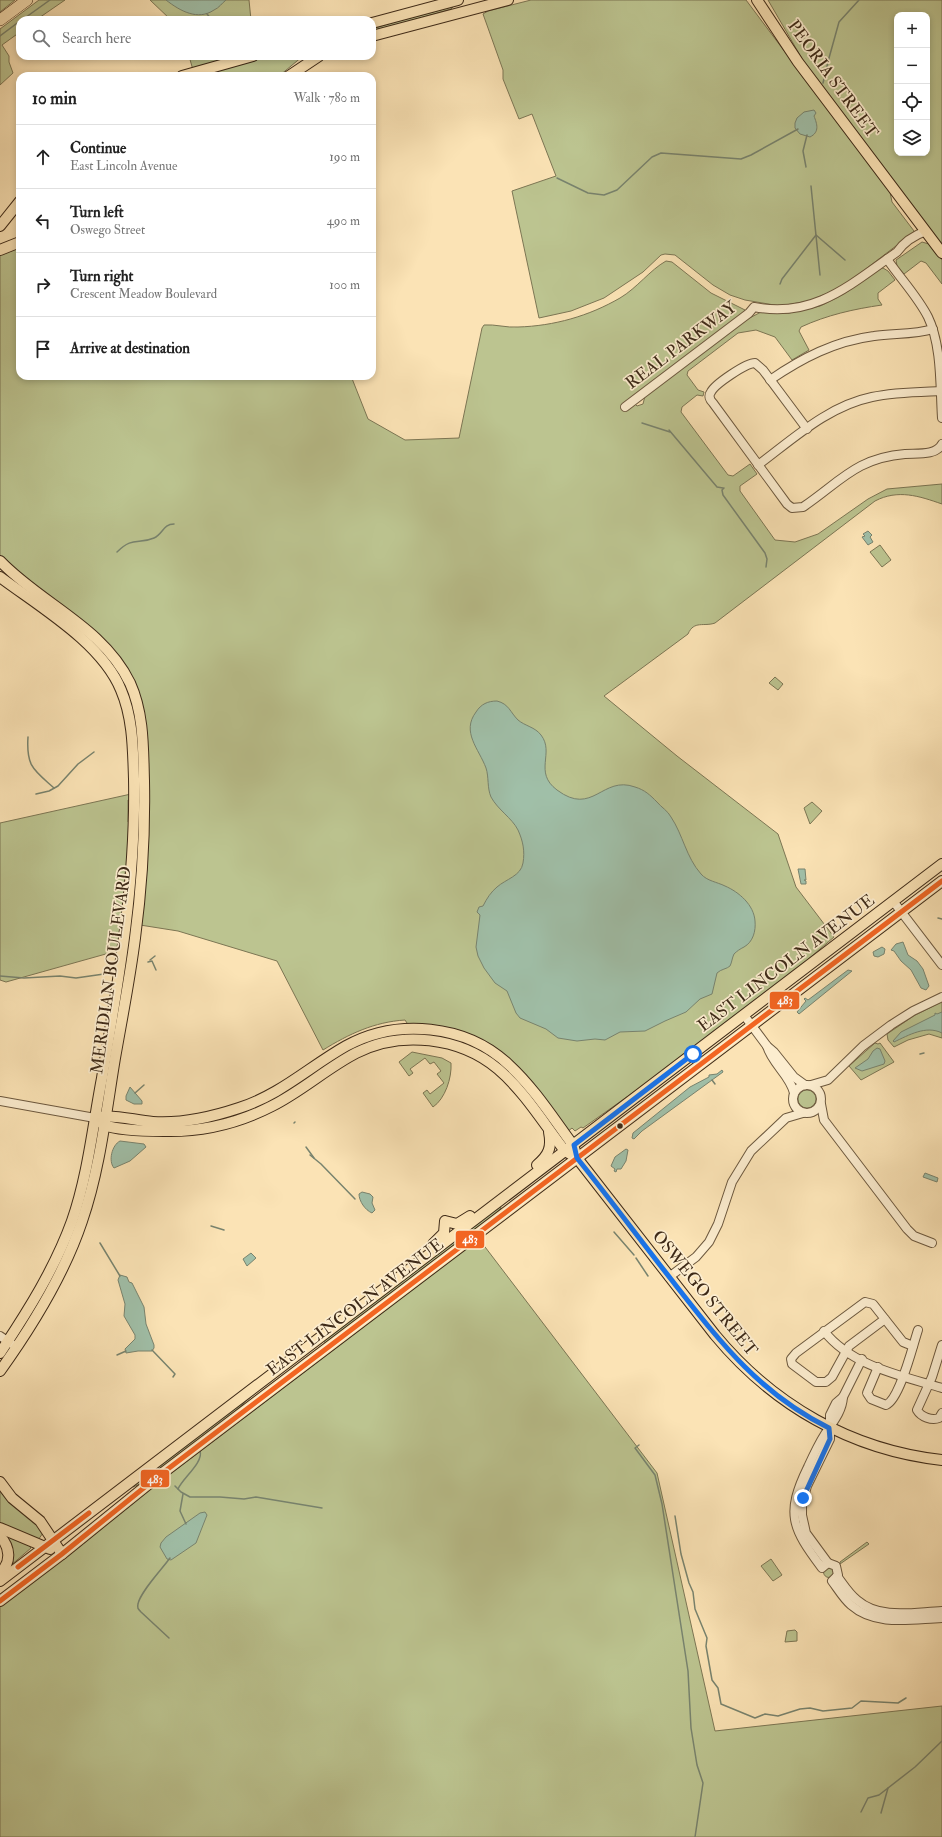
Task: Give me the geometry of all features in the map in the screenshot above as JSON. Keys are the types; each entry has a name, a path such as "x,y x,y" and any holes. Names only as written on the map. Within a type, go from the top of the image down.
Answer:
{"highway":[{"path":"0,20 27,1"}],"main road":[{"path":"376,22 458,0"},
{"path":"376,35 508,0"},
{"name":"PEORIA STREET","path":"757,0 798,62 942,253"},
{"path":"196,72 239,60"},
{"path":"295,72 313,60"},
{"path":"0,226 16,206"},
{"path":"0,250 16,244"},
{"name":"MERIDIAN BOULEVARD","path":"0,561 90,632 106,647 126,676 135,696 140,715 143,742 144,818 140,899 131,968 91,1193 75,1242 53,1288 0,1371"},
{"name":"MERIDIAN BOULEVARD","path":"0,577 79,637 98,654 119,684 130,716 134,802 130,884 122,959 83,1182 66,1235 44,1283 4,1339 0,1353"},
{"name":"EAST LINCOLN AVENUE","path":"0,1581 942,864"},
{"name":"EAST LINCOLN AVENUE","path":"0,1601 62,1554 156,1478 942,881"},
{"name":"OSWEGO STREET","path":"105,1120 166,1122 222,1114 255,1103 279,1091 340,1050 360,1039 392,1030 425,1029 467,1038 504,1060 524,1080 574,1145 577,1158"},
{"name":"OSWEGO STREET","path":"105,1120 142,1130 173,1131 208,1128 244,1118 283,1100 343,1060 362,1050 395,1040 426,1040 459,1047 492,1064 514,1084 565,1151 577,1158 715,1336 747,1371 789,1404 829,1428 854,1439 886,1450 942,1460"},
{"path":"95,1118 105,1120"},
{"path":"510,1193 518,1180 548,1155 551,1146 549,1130"},
{"path":"396,1279 404,1267 442,1237 445,1221 454,1224 460,1223 483,1206 493,1206"},
{"path":"0,1482 12,1498 38,1519 54,1540 62,1554"},
{"path":"0,1528 62,1554"},
{"path":"0,1536 6,1543 9,1556 6,1566 0,1573"}],"street":[{"path":"926,231 918,234 887,259 925,312 933,329 941,391 942,418"},
{"name":"REAL PARKWAY","path":"626,407 749,313 754,306 786,309 820,302 843,290 887,259"},
{"path":"770,380 803,359 840,343 868,336 922,332 933,329"},
{"path":"807,429 759,366 755,363 750,363 715,387 710,395 712,404 789,506 797,509 805,506 854,469 867,462 890,455 931,452 939,449 942,444"},
{"path":"758,465 834,411 862,400 884,395 941,391"},
{"path":"893,901 942,965"},
{"path":"786,1118 816,1110 828,1080 860,1049 908,1014 942,997"},
{"path":"744,1015 767,1046 774,1052 794,1077 818,1089 824,1120 908,1231 932,1243"},
{"path":"669,1277 693,1259 707,1244 717,1226 728,1192 740,1168 759,1143 786,1118 793,1102 794,1093 789,1080 769,1055 767,1046"},
{"path":"794,1093 798,1088 828,1080"},
{"path":"0,1101 95,1118"},
{"path":"793,1102 798,1110 824,1120"},
{"path":"885,1318 852,1343 845,1351 832,1376 825,1383 816,1382 794,1366 791,1360 793,1356 824,1331 865,1302 874,1304 885,1318 903,1342 913,1346"},
{"path":"878,1367 867,1393 871,1399 883,1405 888,1404 891,1402 903,1376 918,1330"},
{"path":"824,1331 834,1344 862,1360 903,1376 942,1388"},
{"path":"4,1339 16,1347"},
{"path":"942,1345 929,1384 918,1407 918,1412 923,1416 934,1420 939,1418 942,1413"},
{"path":"834,1578 838,1572 836,1566 825,1566 800,1536 795,1520 794,1506 800,1485 829,1428 830,1415 836,1403 843,1397 862,1360"},
{"path":"834,1578 857,1600 876,1610 891,1613 942,1611"},
{"path":"834,1578 850,1604 871,1616 894,1620 942,1618"}],"shaded area":[{"path":"0,0 15,0 0,12"},
{"path":"39,0 65,0 42,16 17,16"},
{"path":"150,0 249,0 251,16 167,16"},
{"path":"166,0 226,0 219,7 208,13 195,15 177,8"},
{"path":"531,0 746,0 890,192 892,202 914,231 913,233 842,287 809,301 780,306 745,300 730,295 713,285 675,255 665,254 661,255 643,272 604,298 571,311 539,318 512,191 556,176 532,114 519,119 503,79 503,70 483,14 488,11"},
{"path":"768,0 942,0 942,246 804,62"},
{"path":"455,5 451,9 376,31 376,28 402,18"},
{"path":"16,17 16,35 2,45 9,56 9,62 13,73 0,85 0,29"},
{"path":"190,60 229,60 193,70"},
{"path":"250,60 298,60 284,72 206,72"},
{"path":"814,110 816,113 814,116 817,128 815,133 810,137 800,134 795,128 797,118 804,112"},
{"path":"922,242 929,244 942,260 942,284 926,263 921,261 904,274 897,266 896,260"},
{"path":"16,247 16,380 353,380 368,419 405,440 459,438 482,328 484,325 514,327 545,325 584,315 620,298 654,269 666,261 672,262 711,293 745,310 639,392 635,404 637,406 643,404 645,396 744,321 761,312 789,313 820,306 844,294 881,268 888,271 895,280 878,293 878,299 882,305 841,313 801,327 799,331 809,350 792,360 775,337 756,330 738,333 688,371 687,375 698,390 704,392 703,396 697,395 682,407 681,412 728,475 733,476 750,464 757,474 740,486 740,491 775,540 795,542 818,534 868,499 887,489 942,484 942,504 925,498 908,495 892,495 875,501 715,623 696,625 688,634 604,696 677,756 778,834 796,887 834,937 784,980 655,1077 583,1128 581,1127 575,1131 572,1128 567,1132 495,1050 409,1026 405,1020 372,1026 342,1039 323,1050 277,961 178,931 140,925 147,818 131,679 37,588 0,557 0,253"},
{"path":"868,531 872,535 870,537 873,542 868,545 862,537 865,536 863,534"},
{"path":"880,545 891,560 882,567 870,552"},
{"path":"775,677 783,684 778,690 769,683"},
{"path":"497,701 507,706 518,720 536,730 541,735 545,742 546,749 546,776 557,790 569,797 580,799 589,798 614,786 624,785 639,788 645,791 670,815 679,831 688,853 701,874 709,880 725,886 740,895 749,904 755,921 755,929 752,939 747,945 734,954 730,966 717,973 712,994 700,999 686,1012 645,1031 620,1032 605,1040 595,1039 577,1041 558,1038 546,1029 520,1018 516,1013 507,991 495,983 484,968 478,956 476,947 480,915 477,912 479,907 483,906 489,895 495,889 519,871 522,867 524,859 523,846 518,830 491,797 486,768 471,733 470,727 472,719 478,709 485,704"},
{"path":"131,794 131,800 128,800 128,822 131,823 120,950 6,982 0,980 0,823"},
{"path":"812,802 822,811 810,824 804,808"},
{"path":"798,869 805,869 806,880 804,880 806,881 806,884 801,884"},
{"path":"903,942 908,955 917,961 923,969 929,986 926,990 921,988 911,970 901,961 894,951 891,950 896,944"},
{"path":"882,947 885,949 884,954 878,957 874,956 873,952"},
{"path":"848,970 852,971 799,1014 797,1012 806,1001 804,999 805,998 808,1000"},
{"path":"942,1002 942,1038 929,1034 908,1040 894,1047 888,1040 887,1034 915,1015"},
{"path":"942,1012 942,1033 924,1030 894,1042 893,1041 901,1032 935,1015 935,1013 937,1014"},
{"path":"404,1032 445,1035 467,1044 396,1037 306,1080 319,1068 359,1043"},
{"path":"875,1043 880,1043 894,1062 861,1080 849,1066"},
{"path":"877,1048 880,1049 885,1061 884,1064 862,1071 855,1068 868,1059"},
{"path":"412,1052 442,1058 451,1063 447,1088 441,1099 433,1107 423,1093 427,1090 430,1094 444,1083 437,1074 441,1071 434,1062 430,1064 425,1058 410,1069 413,1073 409,1076 399,1062"},
{"path":"722,1070 723,1072 642,1131 634,1139 632,1138 633,1133 690,1087 709,1077 709,1075 717,1074"},
{"path":"130,1087 142,1101 142,1104 134,1104 126,1100"},
{"path":"807,1090 813,1093 816,1099 813,1105 807,1108 801,1105 798,1099 801,1093"},
{"path":"120,1141 144,1144 146,1147 130,1161 114,1168 111,1157 113,1149"},
{"path":"626,1149 628,1150 626,1161 621,1169 617,1169 616,1172 611,1166 615,1157"},
{"path":"925,1173 938,1178 937,1182 923,1177"},
{"path":"362,1192 370,1194 373,1197 372,1203 375,1210 372,1213 365,1208 361,1202 359,1194"},
{"path":"500,1206 501,1208 485,1223 326,1343 323,1341"},
{"path":"479,1239 657,1473 715,1731 942,1706 942,1837 0,1837 0,1606 84,1543 153,1487"},
{"path":"251,1253 256,1258 247,1266 243,1259"},
{"path":"120,1275 127,1277 129,1282 132,1283 144,1307 146,1324 154,1345 152,1351 126,1353 125,1349 135,1339 135,1335 124,1316 125,1304 118,1280"},
{"path":"259,1389 226,1420 145,1482 133,1487 142,1478"},
{"path":"0,1489 32,1519 43,1533 38,1540 0,1525"},
{"path":"205,1512 207,1515 196,1543 171,1560 167,1559 160,1547 161,1543 166,1537 200,1513"},
{"path":"3,1535 27,1544 31,1548 10,1566"},
{"path":"867,1542 869,1544 840,1564 840,1562"},
{"path":"771,1559 782,1575 773,1581 761,1566"},
{"path":"827,1567 831,1567 833,1568 833,1576 827,1577 824,1574 824,1570"},
{"path":"795,1630 797,1632 797,1641 785,1642 787,1631"}],"waterway":[{"path":"28,16 50,0"},
{"path":"823,83 839,22 859,0"},
{"path":"0,36 16,24"},
{"path":"557,178 588,193 604,195 617,190 652,157 661,153 741,159 798,129"},
{"path":"806,167 803,151 807,135"},
{"path":"811,186 820,275"},
{"path":"780,284 782,279 816,235 845,260"},
{"path":"642,423 670,432"},
{"path":"669,430 717,487 723,488"},
{"path":"724,488 722,490 723,495 765,553 767,559 766,567"},
{"path":"117,552 132,542 154,538 165,527 170,524 174,524"},
{"path":"28,737 28,755 30,762 36,772 54,788"},
{"path":"36,794 49,791 58,786 78,764 94,752"},
{"path":"938,918 942,919"},
{"path":"150,960 155,956"},
{"path":"148,962 152,961 156,970"},
{"path":"0,976 24,978 60,976 76,978 104,974"},
{"path":"920,1054 924,1053"},
{"path":"712,1080 715,1084"},
{"path":"135,1093 144,1085"},
{"path":"306,1147 314,1158"},
{"path":"310,1155 321,1164 355,1199"},
{"path":"211,1226 224,1230"},
{"path":"614,1232 634,1255"},
{"path":"100,1243 120,1276"},
{"path":"636,1258 648,1276"},
{"path":"152,1350 175,1374 173,1377"},
{"path":"117,1355 126,1351"},
{"path":"639,1445 635,1448 655,1475 662,1504 688,1671 691,1728 697,1765 703,1783 695,1837"},
{"path":"178,1489 199,1460 200,1451"},
{"path":"175,1486 181,1492 190,1497 244,1499 256,1497 322,1508"},
{"path":"183,1494 180,1511 186,1524"},
{"path":"675,1516 681,1554 693,1592 695,1609 707,1638 706,1646 712,1680 718,1688 721,1704 755,1718 765,1714 778,1716 800,1709 810,1708 823,1711 852,1708 861,1701 898,1703 906,1698"},
{"path":"169,1638 141,1612 138,1607 143,1593 170,1558"},
{"path":"861,1812 868,1798 879,1795 915,1767 942,1741"},
{"path":"881,1813 888,1788"}],"transit line":[{"name":"483","path":"0,1601 62,1554 156,1478 942,881"},
{"name":"483","path":"18,1567 89,1513"}],"route":[{"path":"693,1054 574,1145 577,1158 711,1331 735,1359 776,1395 803,1414 829,1428 830,1439 805,1490 803,1498"}]}
